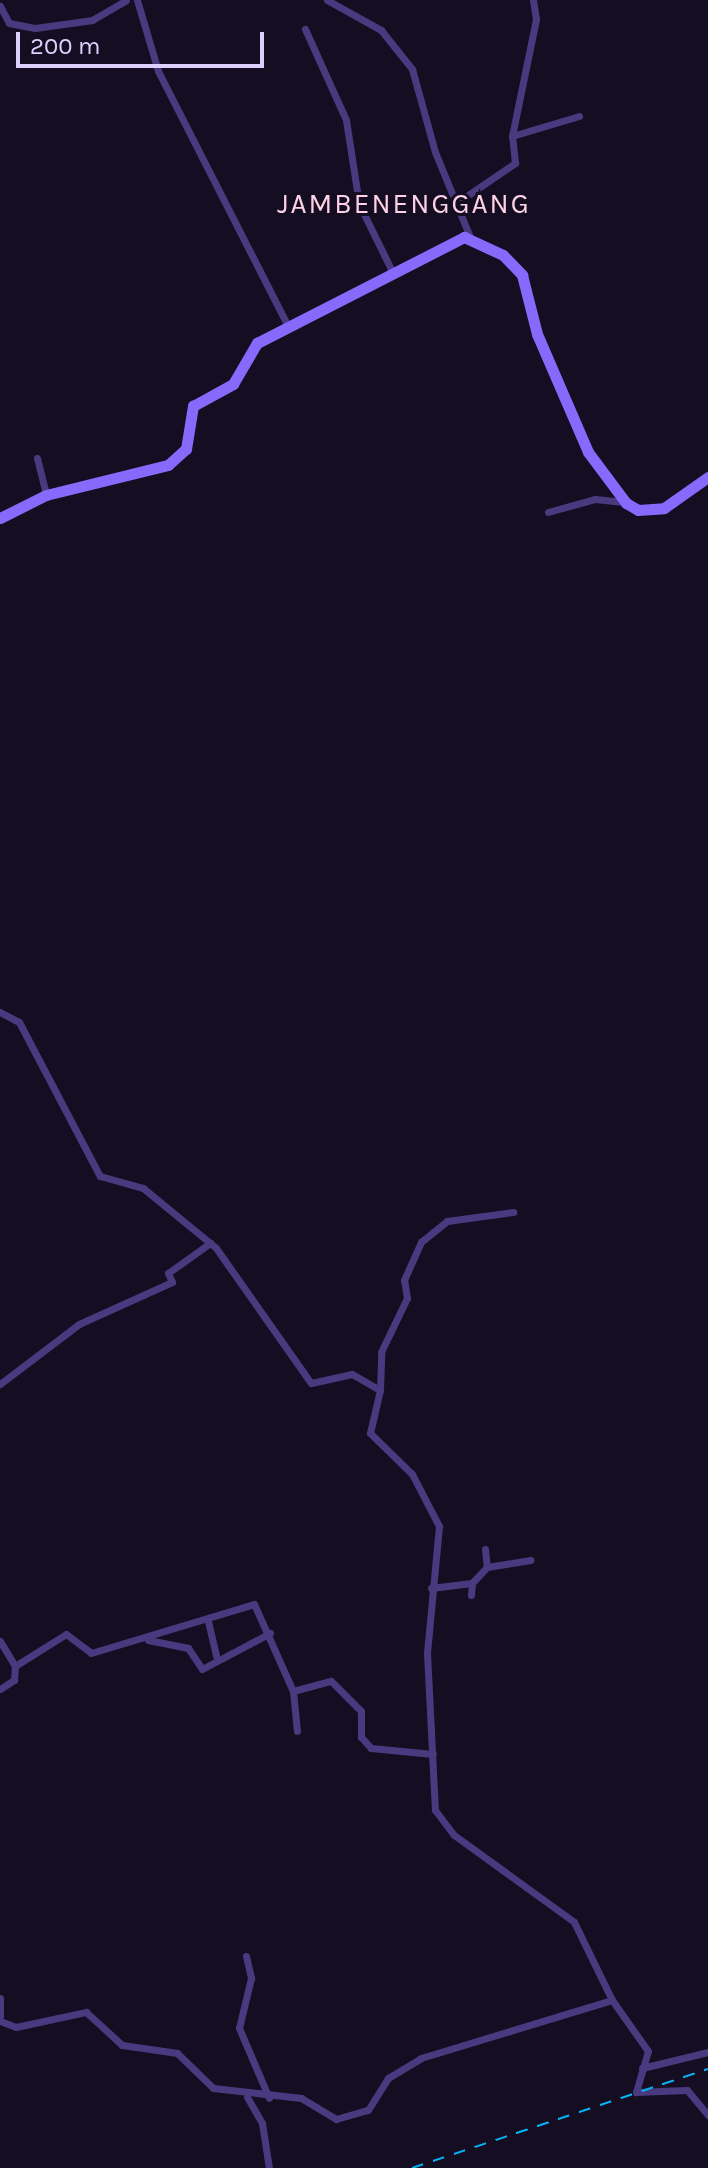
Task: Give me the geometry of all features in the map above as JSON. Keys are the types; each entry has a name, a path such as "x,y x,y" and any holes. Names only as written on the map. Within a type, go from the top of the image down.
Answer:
{"street":[{"path":"0,6 9,23 35,28 92,20 126,0"},
{"path":"137,0 158,71 288,326"},
{"path":"327,0 381,30 412,69 455,204 470,237 522,275 537,334 588,452 626,503"},
{"path":"455,204 513,165 512,136 536,19 533,0"},
{"path":"305,29 346,120 359,204 392,271"},
{"path":"512,136 579,116"},
{"path":"0,518 46,495 176,460 187,444 193,406 233,384 253,346 392,271 470,237"},
{"path":"37,458 46,495"},
{"path":"548,512 595,499 626,503 648,512 695,492 708,477"},
{"path":"0,1012 19,1022 100,1176 143,1188 210,1243 311,1383 352,1374 380,1390"},
{"path":"513,1212 447,1221 421,1242 404,1280 407,1298 381,1352 380,1390 370,1433 412,1474 439,1526 431,1588 433,1754 430,1792 443,1823 574,1922 612,2000 648,2051 636,2092 687,2090 708,2115"},
{"path":"0,1384 79,1324 172,1282 168,1273 210,1243"},
{"path":"485,1549 487,1567"},
{"path":"471,1595 472,1583 487,1567 530,1560"},
{"path":"431,1588 472,1583"},
{"path":"15,1666 66,1634 91,1653 148,1640 254,1604 270,1633 293,1691 297,1731"},
{"path":"208,1621 216,1656"},
{"path":"148,1640 190,1649 198,1669 216,1656 270,1633"},
{"path":"0,1641 15,1666 14,1680 0,1689"},
{"path":"293,1691 331,1681 361,1711 361,1737 371,1748 433,1754"},
{"path":"246,1956 251,1978 239,2028 269,2098"},
{"path":"0,1998 0,2018 16,2027 86,2012 122,2045 177,2053 213,2088 247,2097 301,2098 336,2119 358,2115 379,2099 399,2068 421,2058 612,2000"},
{"path":"642,2068 708,2052"},
{"path":"247,2097 262,2123 269,2168"}],"railway":[{"path":"412,2168 708,2069"}],"district":[{"name":"JAMBENENGGANG","path":"404,204"}]}
